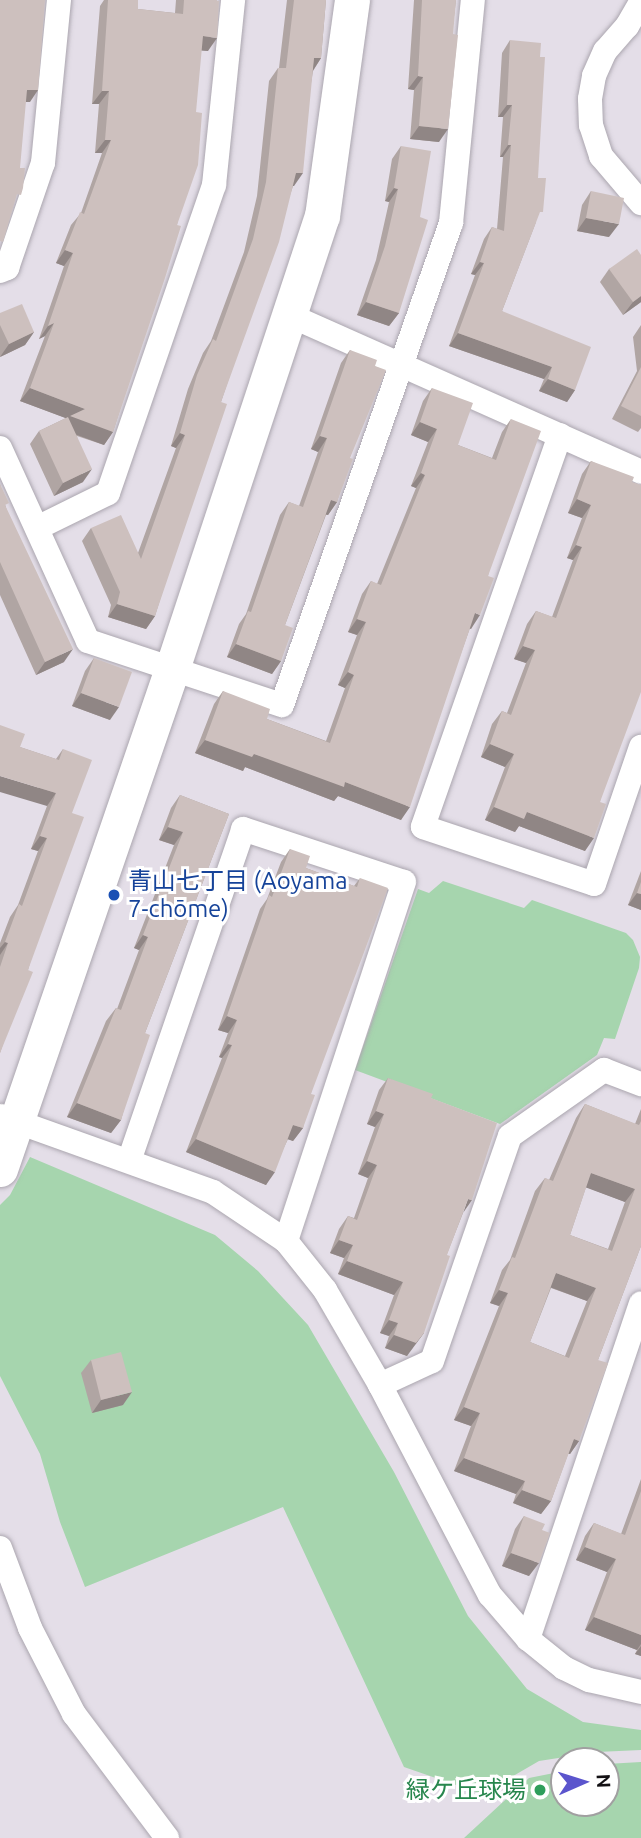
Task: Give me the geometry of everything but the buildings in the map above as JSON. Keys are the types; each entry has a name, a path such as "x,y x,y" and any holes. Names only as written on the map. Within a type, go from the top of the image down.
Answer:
{"street":[{"path":"0,271 7,268 43,163 59,0"},
{"path":"37,528 108,493 214,185 233,0"},
{"path":"0,1169 8,1119 172,669 321,216 352,0"},
{"path":"0,448 88,642 282,705 451,223 473,0"},
{"path":"641,2 634,29 606,51 594,76 591,125 601,156 641,204"},
{"path":"289,315 641,472"},
{"path":"560,435 423,827 594,884 641,747"},
{"path":"129,1161 243,829 404,882 286,1241"},
{"path":"380,1385 432,1361 510,1136 604,1070 641,1084"},
{"path":"8,1119 213,1192 286,1241 325,1290 380,1385 490,1595 528,1639 564,1668 589,1680 641,1692"},
{"path":"528,1639 641,1304"},
{"path":"0,1548 30,1628 67,1703 167,1838"}],"green space":[{"path":"443,881 524,908 532,900 626,933 633,940 640,957 639,968 615,1039 604,1038 597,1055 500,1124 355,1070 418,889 429,893"},
{"path":"30,1157 215,1235 258,1271 308,1325 394,1472 468,1616 527,1689 583,1722 641,1730 641,1750 620,1751 620,1747 550,1747 550,1759 539,1761 482,1794 404,1767 283,1507 85,1587 60,1522 40,1454 0,1376 0,1205 10,1195"},
{"name":"緑ケ丘球場","path":"641,1762 641,1838 464,1838 529,1778 550,1774 550,1817 620,1817 620,1763"}],"place":[{"name":"青山七丁目 (Aoyama 7-chōme)","path":"114,895"},
{"name":"緑ケ丘球場","path":"540,1790"}]}
